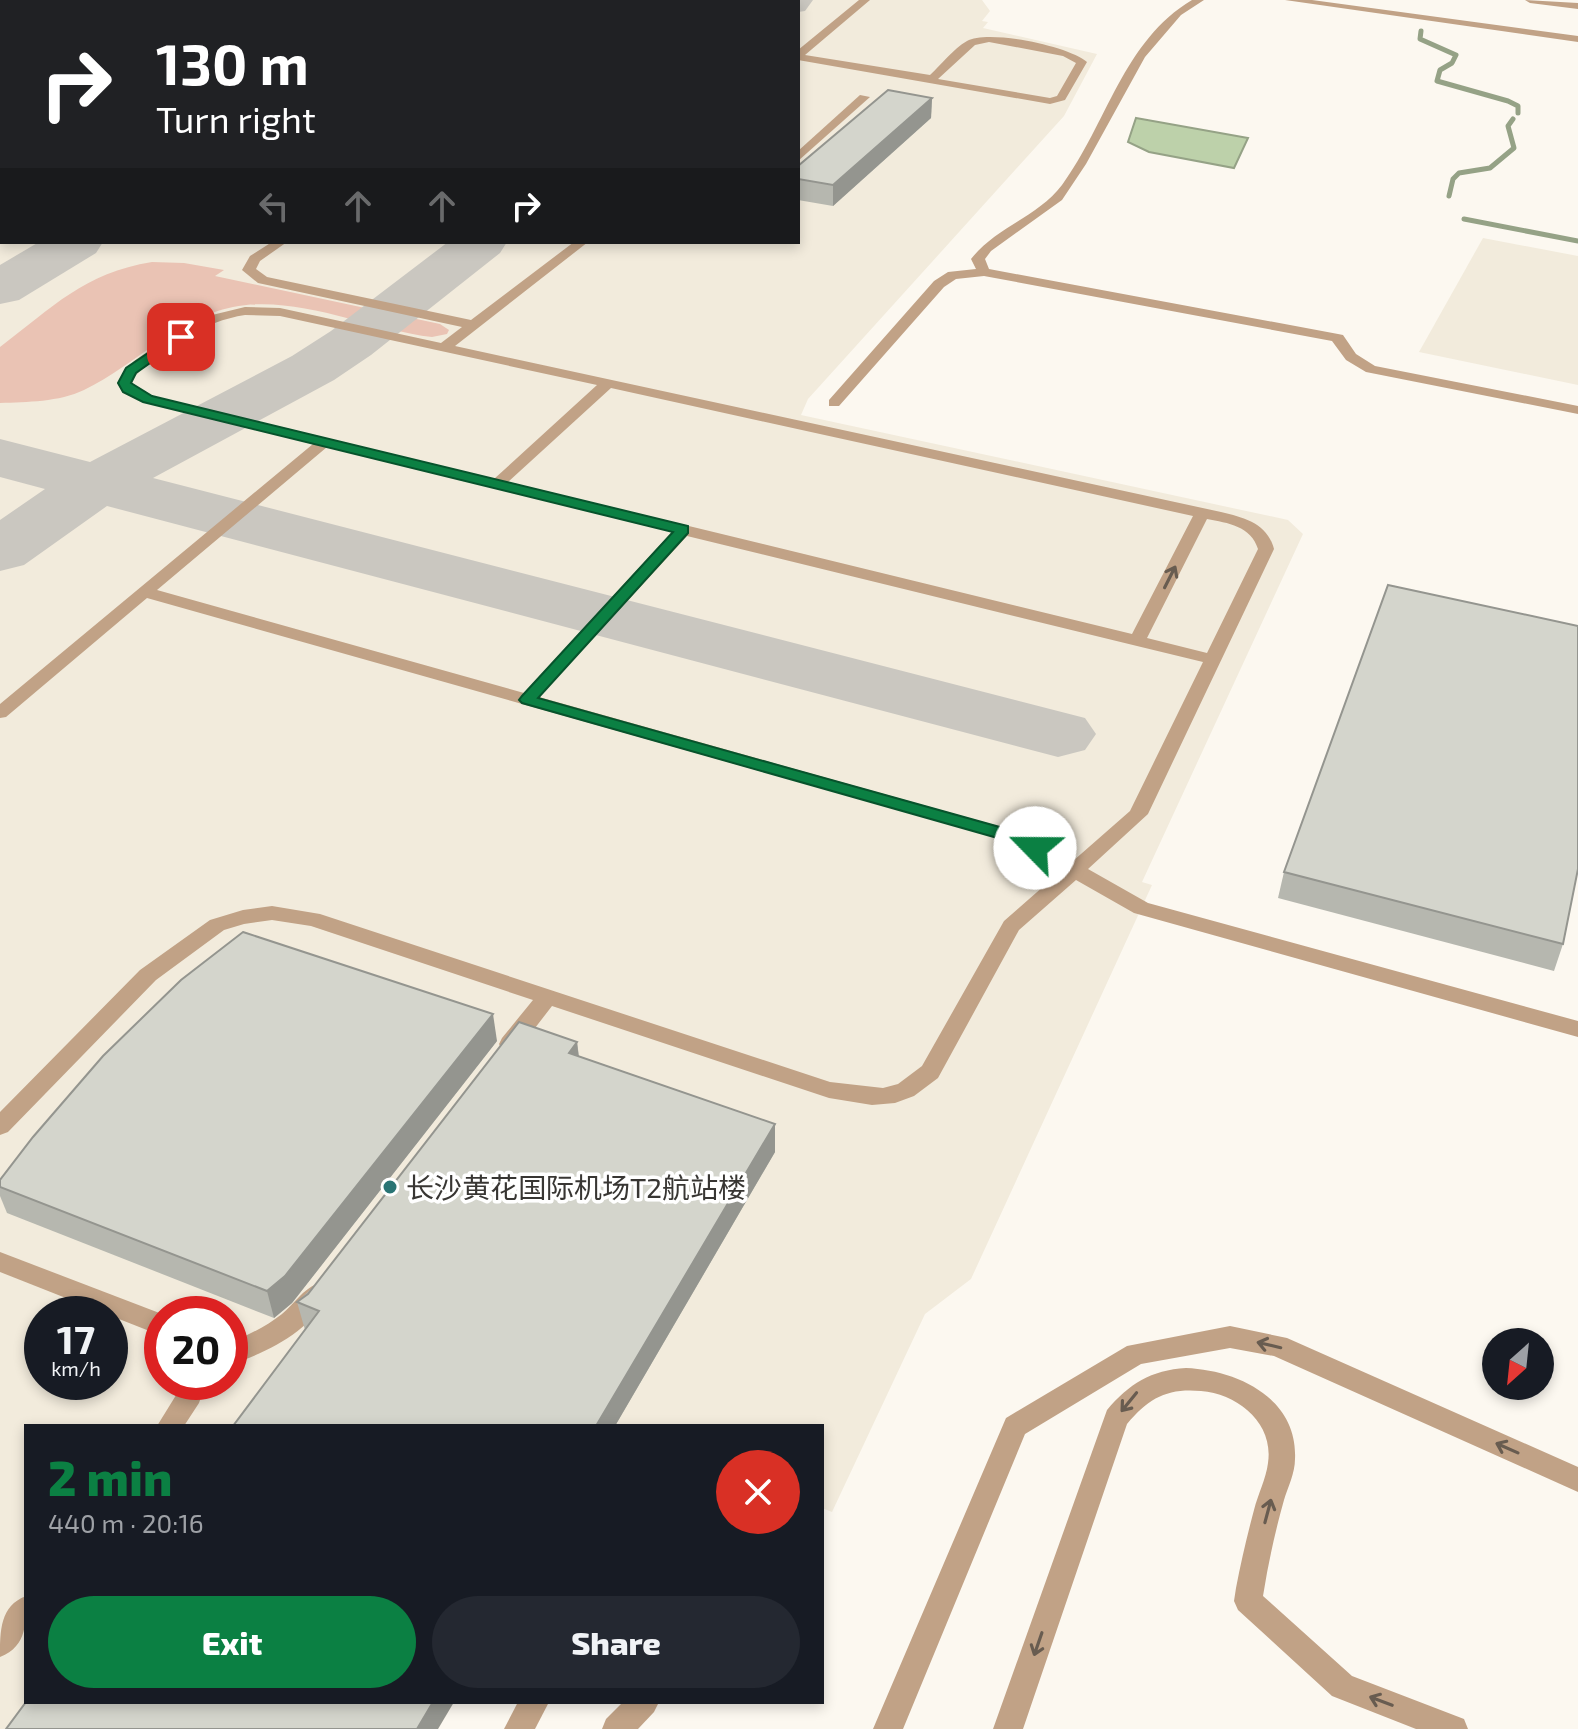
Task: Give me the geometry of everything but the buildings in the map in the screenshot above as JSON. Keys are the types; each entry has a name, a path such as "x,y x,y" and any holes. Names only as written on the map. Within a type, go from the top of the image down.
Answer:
{"lane":[{"path":"800,53 814,35 865,0"},
{"path":"984,272 978,259 986,248 1046,210 1066,187 1142,54 1173,17 1199,0"},
{"path":"1290,0 1578,39"},
{"path":"1530,0 1578,6"},
{"path":"989,39 1066,53 1080,57 1082,62 1061,98 1050,101 930,81 932,79 971,43 989,39"},
{"path":"800,56 932,79"},
{"path":"800,155 864,97"},
{"path":"800,140 813,143"},
{"path":"278,244 255,259 249,270 263,280 473,325"},
{"path":"443,348 579,244"},
{"path":"834,403 939,284 953,275 984,272 1338,338 1342,350 1352,360 1371,369 1578,410"},
{"path":"0,1126 148,975 217,925 272,913 313,919 829,1090 883,1098 910,1091 930,1072 1011,926 1138,814 1266,549 1265,538 1243,523 1202,513 280,312 240,311 214,318 137,364 124,383 128,390 148,399 1212,659"},
{"path":"497,484 607,384"},
{"path":"0,713 324,442"},
{"path":"1137,641 1202,513"},
{"path":"527,700 683,530"},
{"path":"144,592 1015,837 1141,908 1578,1029"},
{"path":"498,1060 547,997"},
{"path":"0,1262 144,1317"},
{"path":"248,1346 278,1333 303,1312 332,1274"},
{"path":"888,1729 1015,1426 1136,1354 1230,1337 1278,1346 1578,1480"},
{"path":"1008,1729 1116,1418 1137,1392 1166,1380 1204,1380 1237,1389 1262,1407 1277,1426 1282,1457 1253,1565 1248,1601 1342,1686 1453,1729"},
{"path":"171,1424 187,1400"},
{"path":"0,1643 24,1612"},
{"path":"519,1729 533,1704"},
{"path":"617,1729 642,1704"}],"shaded area":[{"path":"800,0 982,0 990,11 982,21 988,22 983,28 1097,54 1064,116 808,399 801,415 1288,520 1303,534 1142,882 1152,885 971,1279 925,1314 832,1512 824,1509 824,1424 24,1424 24,1704 453,1704 438,1729 0,1729 0,244 800,244"},
{"path":"1136,118 1248,138 1234,168 1149,152 1128,142"},
{"path":"1483,238 1578,256 1578,385 1419,352"},
{"path":"152,262 184,263 224,270 215,276 440,324 449,330 447,334 432,337 282,305 233,307 193,321 84,390 54,399 0,403 0,347 53,305 88,283 128,267"}],"waterway":[{"path":"1421,31 1420,39 1456,55 1452,63 1440,70 1437,81 1508,101 1518,106 1518,113"},
{"path":"1449,196 1453,179 1459,173 1490,168 1514,148 1508,126 1513,119"},
{"path":"1464,219 1578,241"}],"taxiway":[{"path":"0,288 74,244"},
{"path":"99,484 313,368 351,343 478,244"},
{"path":"0,458 99,484"},
{"path":"0,551 99,484"},
{"path":"99,484 1058,734"}],"place":[{"name":"长沙黄花国际机场T2航站楼","path":"390,1187"}],"route":[{"path":"181,337 130,370 124,383 128,390 148,399 683,530 527,700 1015,837 1035,848"}]}
